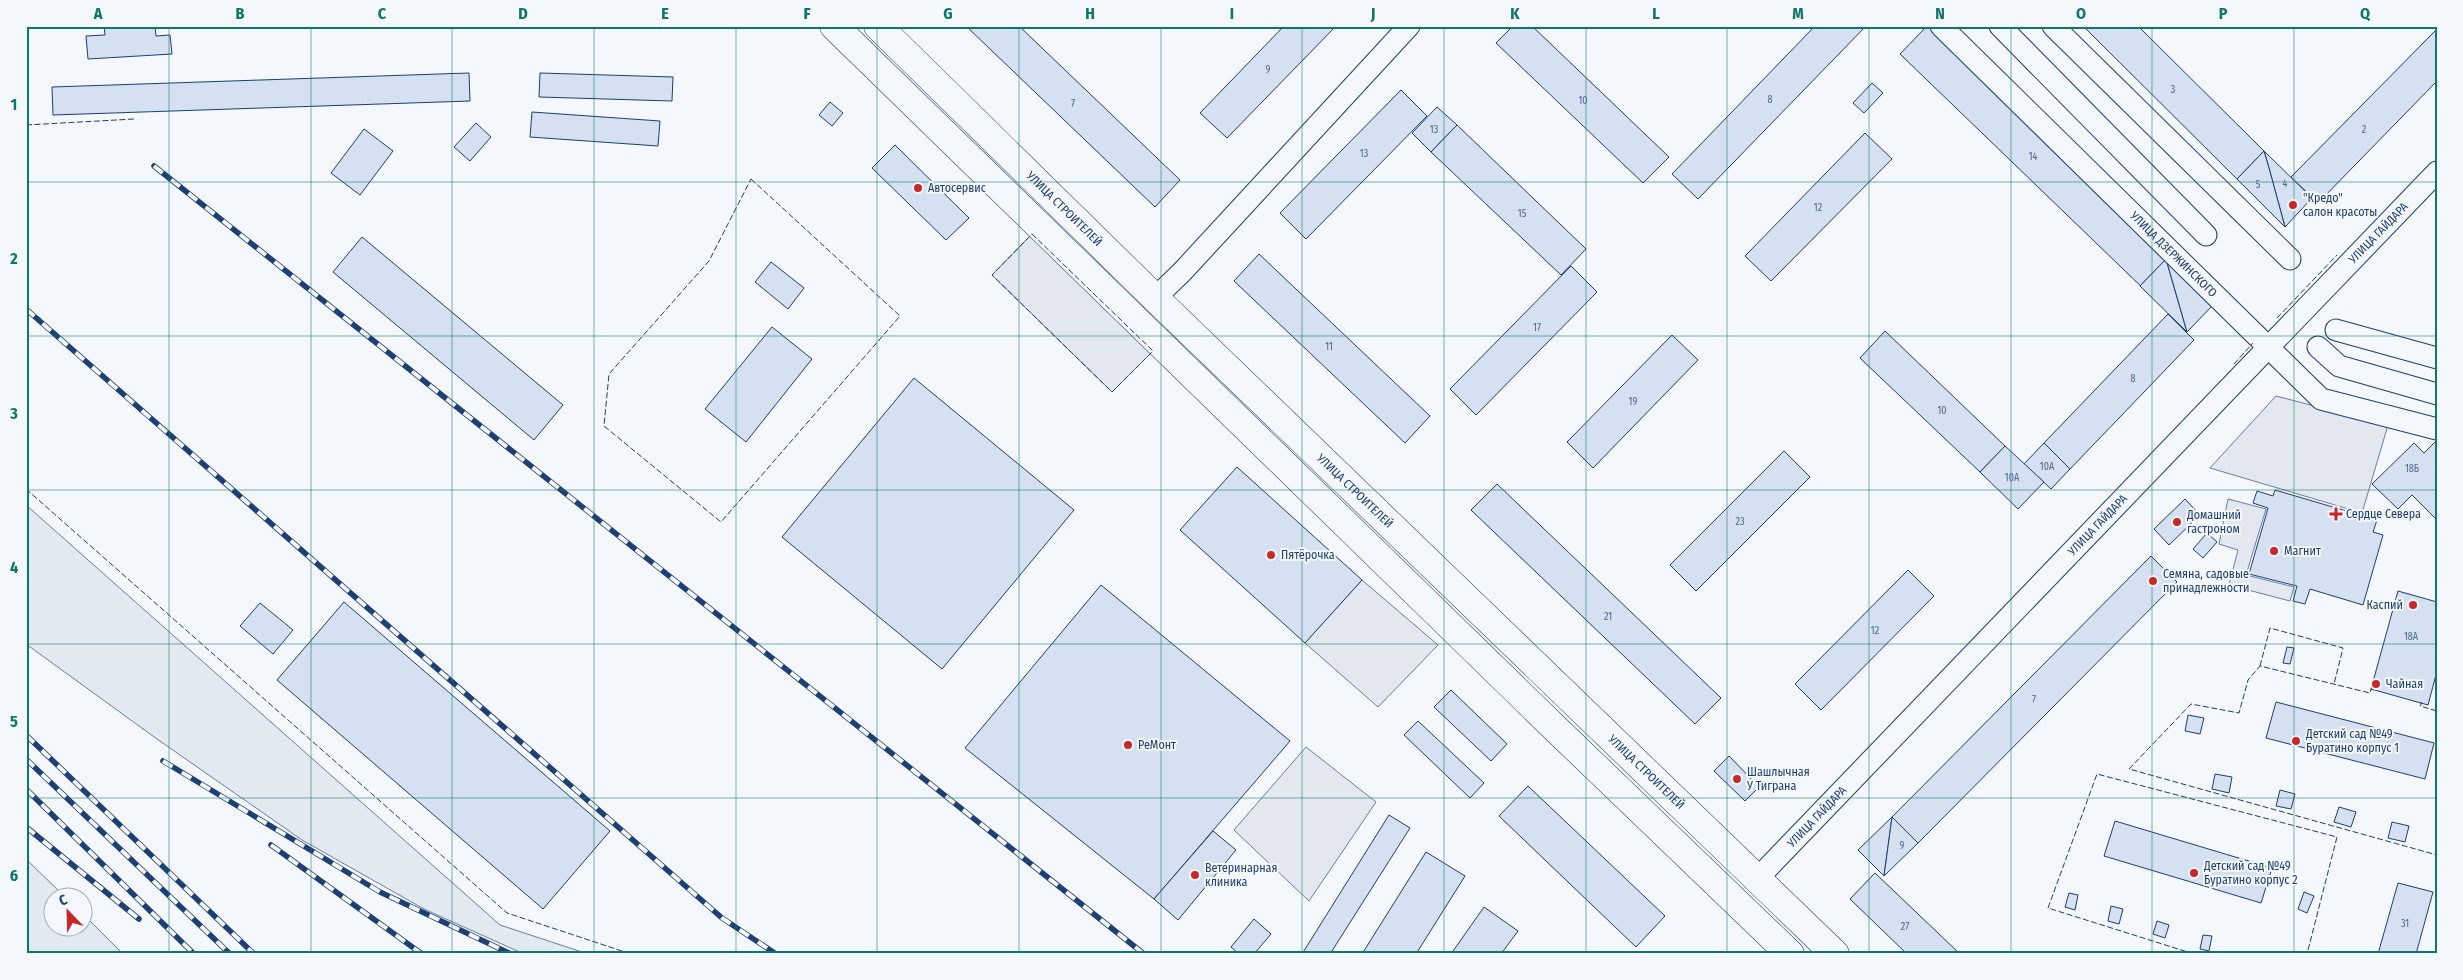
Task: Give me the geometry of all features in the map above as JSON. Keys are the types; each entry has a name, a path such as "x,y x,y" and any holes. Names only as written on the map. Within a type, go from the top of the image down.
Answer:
{"main road":[{"path":"834,26 1733,901 1790,954"},
{"name":"УЛИЦА СТРОИТЕЛЕЙ","path":"878,26 1155,298 1758,878 1834,954"},
{"path":"898,89 919,67"},
{"path":"1134,319 1155,298"},
{"path":"1475,649 1497,626"},
{"path":"1733,901 1758,878"}],"street":[{"path":"1155,298 1182,272 1409,26"},
{"name":"УЛИЦА ДЗЕРЖИНСКОГО","path":"1941,26 2321,399 2437,429"},
{"path":"2000,26 2206,235"},
{"path":"2053,26 2290,260"},
{"name":"УЛИЦА ГАЙДАРА","path":"1758,878 2437,172"},
{"path":"2336,330 2437,358"},
{"path":"2318,347 2339,366 2437,394"}],"shaded area":[{"path":"1032,234 1153,351 1112,392 992,275"},
{"path":"2276,396 2388,425 2362,513 2210,468"},
{"path":"2228,499 2266,509 2246,575 2294,587 2290,601 2229,585 2238,550 2219,544"},
{"path":"26,505 500,925 588,954 524,954 424,909 302,840 157,739 26,644"},
{"path":"1362,580 1438,645 1378,707 1305,643"},
{"path":"1306,747 1376,802 1309,901 1234,830"},
{"path":"26,859 56,888 42,888 42,938 92,938 92,923 123,954 26,954"}],"building":[{"path":"104,26 155,26 156,36 170,35 172,54 88,59 86,36 105,35"},
{"path":"966,26 1019,26 1180,180 1155,207"},
{"path":"1284,26 1336,26 1227,138 1200,113"},
{"path":"1513,26 1532,26 1669,157 1643,183 1496,43"},
{"path":"1815,26 1866,26 1698,199 1672,174"},
{"path":"1927,26 2175,267 2166,259 2140,286 1900,54"},
{"path":"2083,26 2138,26 2264,151 2237,179"},
{"path":"2437,29 2437,81 2318,203 2291,177"},
{"path":"469,73 470,101 53,115 52,87"},
{"path":"540,73 673,77 672,101 539,97"},
{"path":"1872,83 1883,93 1864,113 1853,103"},
{"path":"1401,90 1427,116 1306,239 1280,213"},
{"path":"830,102 843,113 832,126 819,115"},
{"path":"1437,107 1457,125 1431,152 1412,133"},
{"path":"532,112 660,121 658,146 530,137"},
{"path":"476,123 491,137 470,161 454,147"},
{"path":"1457,125 1586,249 1561,275 1431,152"},
{"path":"364,129 393,151 360,195 331,173"},
{"path":"1865,133 1892,159 1771,281 1745,256"},
{"path":"895,145 969,218 946,240 872,168"},
{"path":"2264,151 2312,198 2285,227 2269,168"},
{"path":"2264,151 2269,168 2285,227 2237,179"},
{"path":"362,237 563,405 534,440 333,272"},
{"path":"1259,254 1430,416 1405,443 1234,281"},
{"path":"2166,259 2187,332 2140,286"},
{"path":"2166,259 2214,304 2187,332"},
{"path":"771,262 804,288 788,309 755,282"},
{"path":"1571,266 1597,292 1476,415 1450,389"},
{"path":"2168,314 2194,340 2070,469 2044,443"},
{"path":"772,327 812,359 746,442 705,409"},
{"path":"1885,331 2005,446 1980,472 1860,358"},
{"path":"1672,335 1698,360 1593,468 1567,442"},
{"path":"914,378 1074,510 942,669 782,537"},
{"path":"2436,441 2437,520 2412,495 2398,509 2372,484 2414,443 2424,453"},
{"path":"2044,443 2070,469 2051,489 2024,464"},
{"path":"2005,446 2044,482 2018,509 1980,472"},
{"path":"1784,451 1810,477 1696,591 1670,565"},
{"name":"Пятёрочка","path":"1237,467 1362,580 1305,643 1180,530"},
{"path":"1497,484 1721,698 1695,724 1471,510"},
{"path":"2275,490 2377,520 2373,532 2383,535 2363,605 2310,589 2305,604 2293,601 2297,586 2249,574 2268,508 2253,503 2257,491 2273,496"},
{"name":"Домашний гастроном","path":"2185,499 2200,515 2169,545 2154,529"},
{"path":"2207,533 2217,542 2203,558 2193,549"},
{"path":"2151,556 2177,582 1918,843 1892,817"},
{"path":"1908,570 1934,596 1821,710 1795,684"},
{"name":"РеМонт","path":"1101,585 1290,741 1154,899 965,748"},
{"path":"2398,591 2437,602 2437,671 2428,705 2371,689"},
{"path":"344,602 610,831 543,909 277,680"},
{"path":"260,603 293,630 273,654 240,626"},
{"path":"2287,647 2294,648 2290,664 2283,663"},
{"path":"1451,690 1507,744 1491,761 1434,707"},
{"path":"2276,702 2434,743 2425,779 2266,738"},
{"path":"2188,715 2204,718 2200,734 2185,731"},
{"path":"1418,721 1484,783 1470,798 1404,735"},
{"name":"Шашлычная У Тиграна","path":"1729,756 1759,787 1745,801 1714,771"},
{"path":"2215,774 2232,777 2229,793 2212,789"},
{"path":"1528,786 1665,916 1636,947 1499,816"},
{"path":"2280,790 2295,794 2291,809 2276,806"},
{"path":"2339,807 2356,812 2351,827 2334,822"},
{"path":"1389,815 1410,828 1330,954 1302,954"},
{"path":"1892,817 1884,876 1858,850"},
{"path":"1892,817 1918,843 1884,876"},
{"path":"2115,821 2272,868 2261,903 2104,856"},
{"path":"2392,822 2409,826 2405,842 2388,838"},
{"name":"Ветеринарная клиника","path":"1213,831 1236,850 1178,920 1154,899"},
{"path":"1426,852 1465,876 1416,954 1362,954"},
{"path":"1875,873 1960,954 1907,954 1850,899"},
{"path":"2398,883 2433,892 2416,954 2378,954"},
{"path":"2304,892 2314,896 2307,913 2298,909"},
{"path":"2069,893 2078,895 2075,910 2065,907"},
{"path":"2111,906 2123,909 2119,924 2108,921"},
{"path":"1484,907 1518,931 1501,954 1451,954"},
{"path":"1254,919 1271,934 1254,954 1239,954 1231,947"},
{"path":"2157,921 2169,925 2165,938 2153,934"},
{"path":"2203,935 2212,936 2209,951 2200,949"}],"railway":[{"path":"154,166 1144,954"},
{"path":"26,309 722,918 776,954"},
{"path":"26,735 254,954"},
{"path":"26,759 230,954"},
{"path":"163,761 380,892 511,954"},
{"path":"26,789 194,954"},
{"path":"26,827 139,919"},
{"path":"271,845 422,954"}],"fence":[{"path":"26,125 134,119"},
{"path":"751,179 900,316 721,522 604,426 609,374 709,261 751,179"},
{"path":"1032,234 1153,351 1112,392 992,275 1032,234"},
{"path":"2277,318 2337,255"},
{"path":"2234,364 2253,343"},
{"path":"26,489 507,913 631,954"},
{"path":"2260,666 2270,628 2343,648 2334,684"},
{"path":"2374,690 2371,689 2370,693 2260,666 2248,680 2239,713 2191,704 2129,769 2437,855"},
{"path":"2420,703 2422,703 2420,706 2437,711"},
{"path":"2194,954 2048,908 2097,774 2337,837 2307,954"}],"place":[{"name":"Автосервис","path":"918,188"},
{"name":"\"Кредо\" салон красоты","path":"2293,205"},
{"name":"Сердце Севера","path":"2336,514"},
{"name":"Домашний гастроном","path":"2177,522"},
{"name":"Магнит","path":"2274,551"},
{"name":"Пятёрочка","path":"1271,555"},
{"name":"Семяна, садовые принадлежности","path":"2153,581"},
{"name":"Каспий","path":"2413,605"},
{"name":"Чайная","path":"2376,684"},
{"name":"Детский сад №49 Буратино корпус 1","path":"2296,741"},
{"name":"РеМонт","path":"1128,745"},
{"name":"Шашлычная У Тиграна","path":"1737,779"},
{"name":"Детский сад №49 Буратино корпус 2","path":"2194,873"},
{"name":"Ветеринарная клиника","path":"1195,875"}]}
